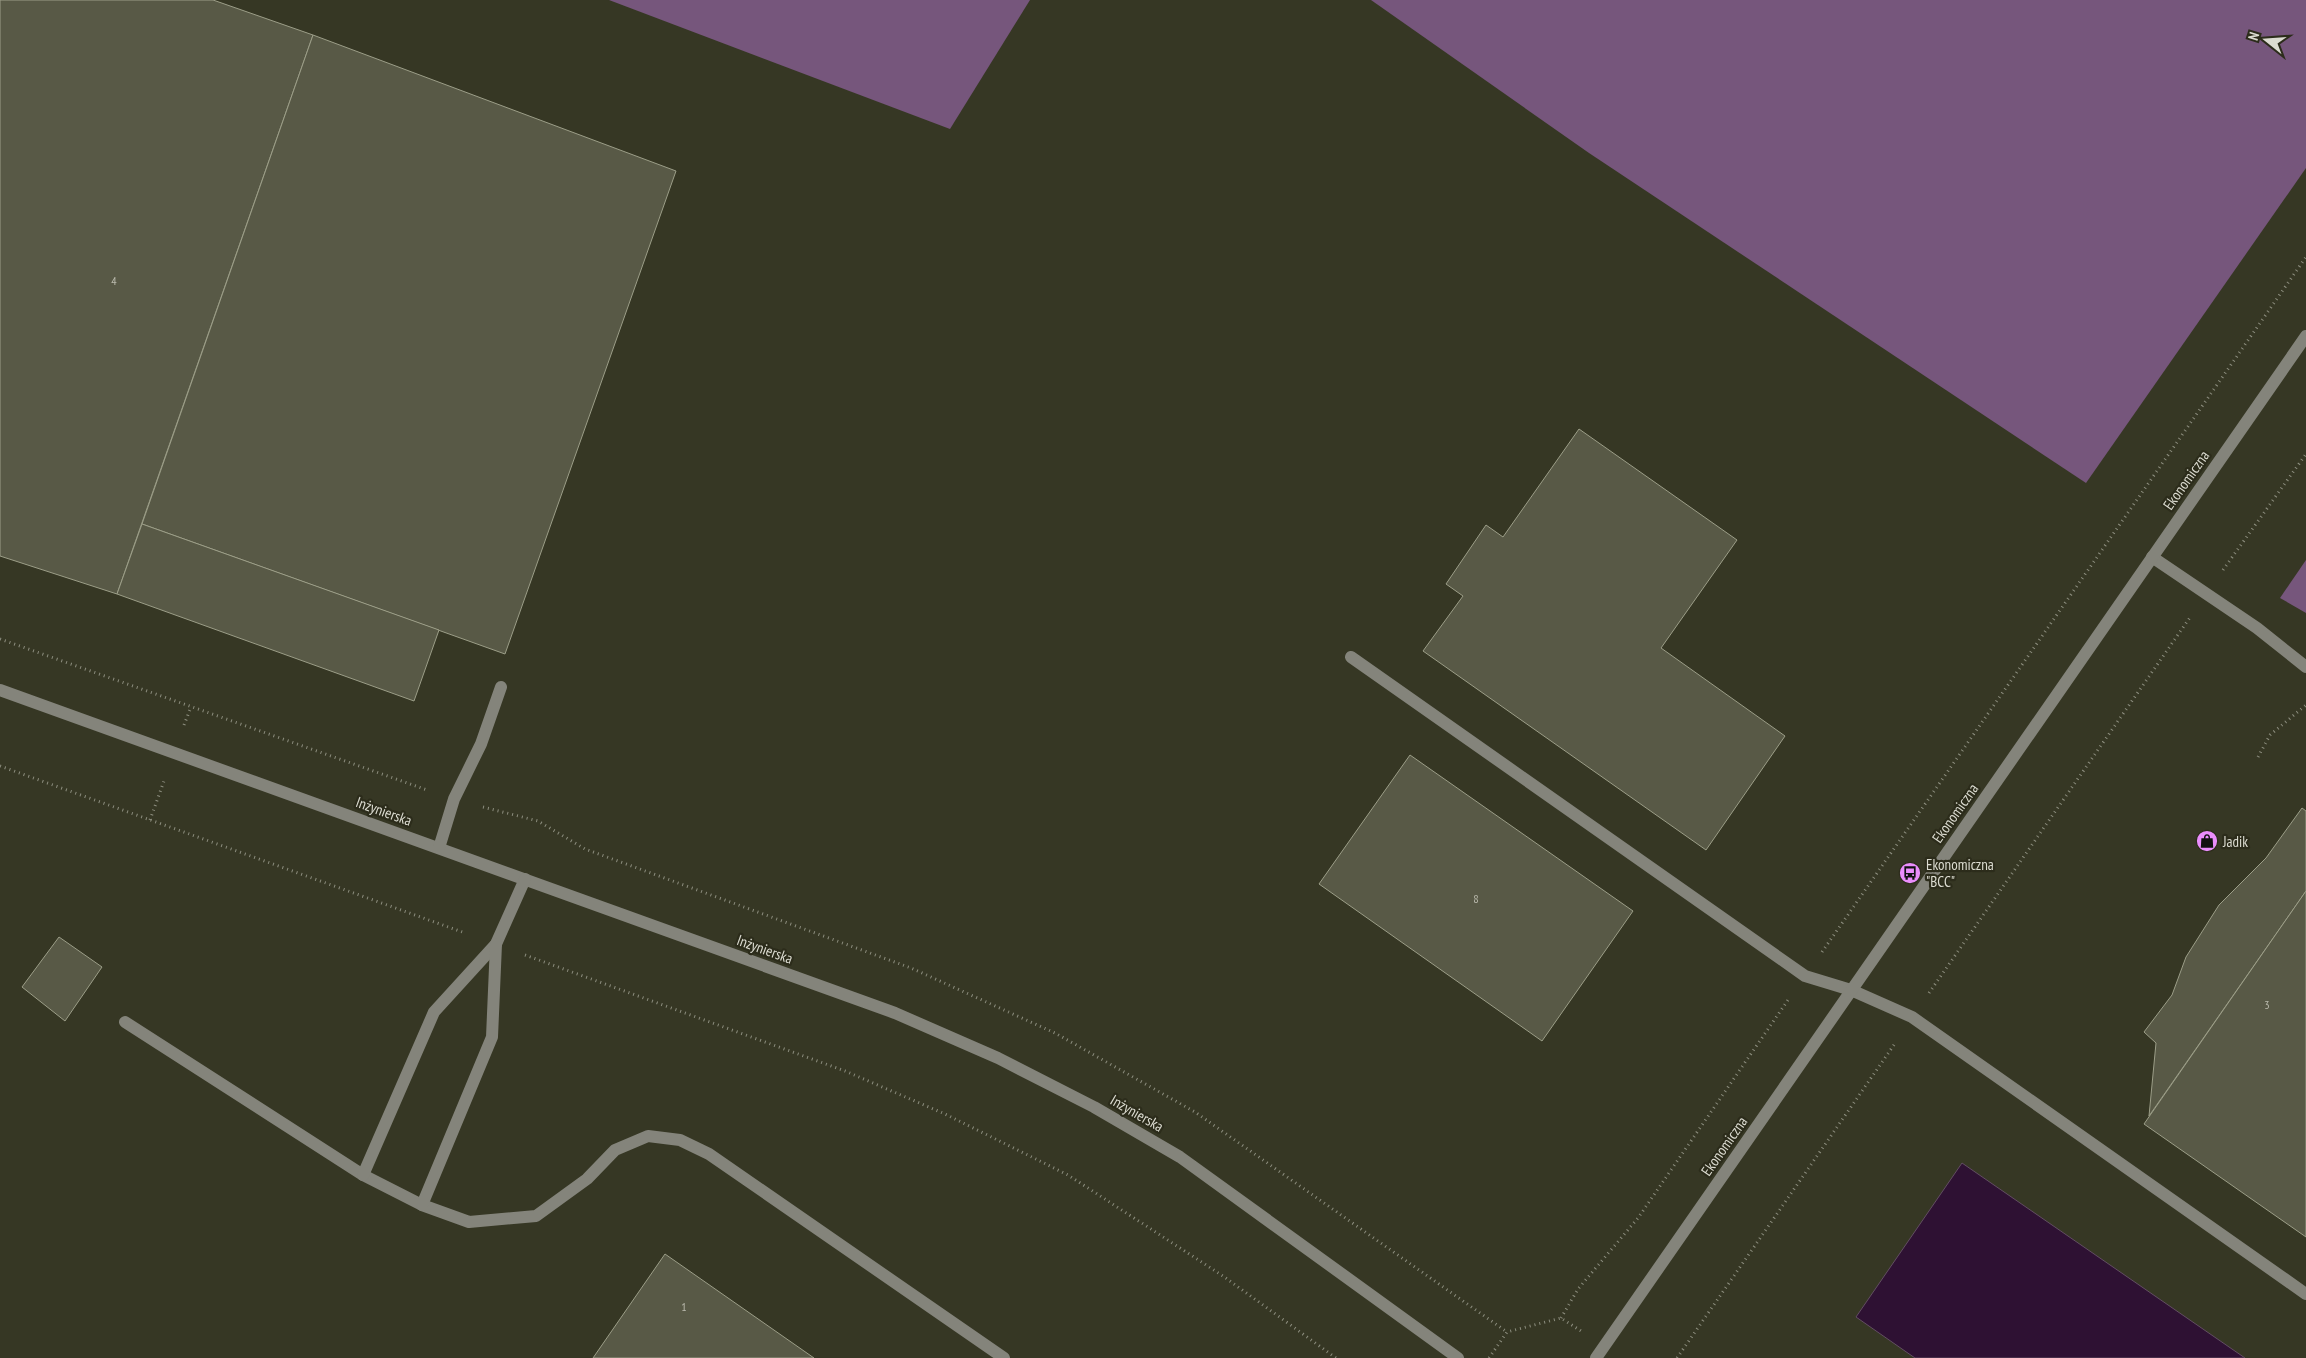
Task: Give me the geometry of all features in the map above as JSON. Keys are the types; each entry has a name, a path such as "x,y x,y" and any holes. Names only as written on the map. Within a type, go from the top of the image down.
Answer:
{"street":[{"name":"Ekonomiczna","path":"1596,1358 2306,336"},
{"path":"2152,557 2257,628 2306,667"},
{"path":"1351,657 1805,976 1851,990 1912,1017 2306,1294"},
{"path":"439,848 454,799 481,744 501,687"},
{"name":"Inżynierska","path":"0,690 895,1013 998,1058 1068,1093 1180,1157 1458,1358"},
{"path":"363,1175 434,1012 496,944 525,879"},
{"path":"422,1204 492,1037 496,944"},
{"path":"125,1022 363,1175 422,1204 469,1222 536,1216 588,1180 615,1150 648,1136 680,1140 709,1154 1004,1358"}],"path":[{"path":"1489,1358 1507,1332 1561,1318 1578,1289 1638,1218 2306,257"},
{"path":"1678,1358 2206,593 2306,454"},
{"path":"2258,757 2270,735 2306,705"},
{"path":"0,766 845,1071 946,1114 1068,1175 1223,1276 1336,1358"},
{"path":"1561,1318 1604,1347"}],"shaded area":[{"path":"609,0 1030,0 950,129"},
{"path":"1371,0 2306,0 2306,168 2086,483 1589,153"},
{"path":"2306,560 2306,613 2280,598"},
{"path":"1962,1163 2245,1358 1915,1358 1856,1317"}],"building":[{"path":"0,0 213,0 313,35 117,594 0,556"},
{"path":"313,35 676,171 505,654 142,524"},
{"path":"1579,429 1737,540 1661,648 1785,736 1706,850 1423,651 1463,596 1446,584 1486,525 1503,537"},
{"path":"142,524 439,630 414,701 117,594"},
{"path":"1410,755 1633,911 1542,1041 1319,884"},
{"path":"2302,808 2306,811 2306,891 2149,1116 2156,1043 2144,1032 2172,995 2186,957 2219,905 2266,858"},
{"path":"2306,891 2306,1237 2144,1124"},
{"path":"59,937 102,967 65,1021 22,987"},
{"path":"665,1254 814,1358 593,1358"}],"place":[{"name":"Jadik","path":"2207,841"},
{"name":"Ekonomiczna \"BCC\"","path":"1910,873"}]}
